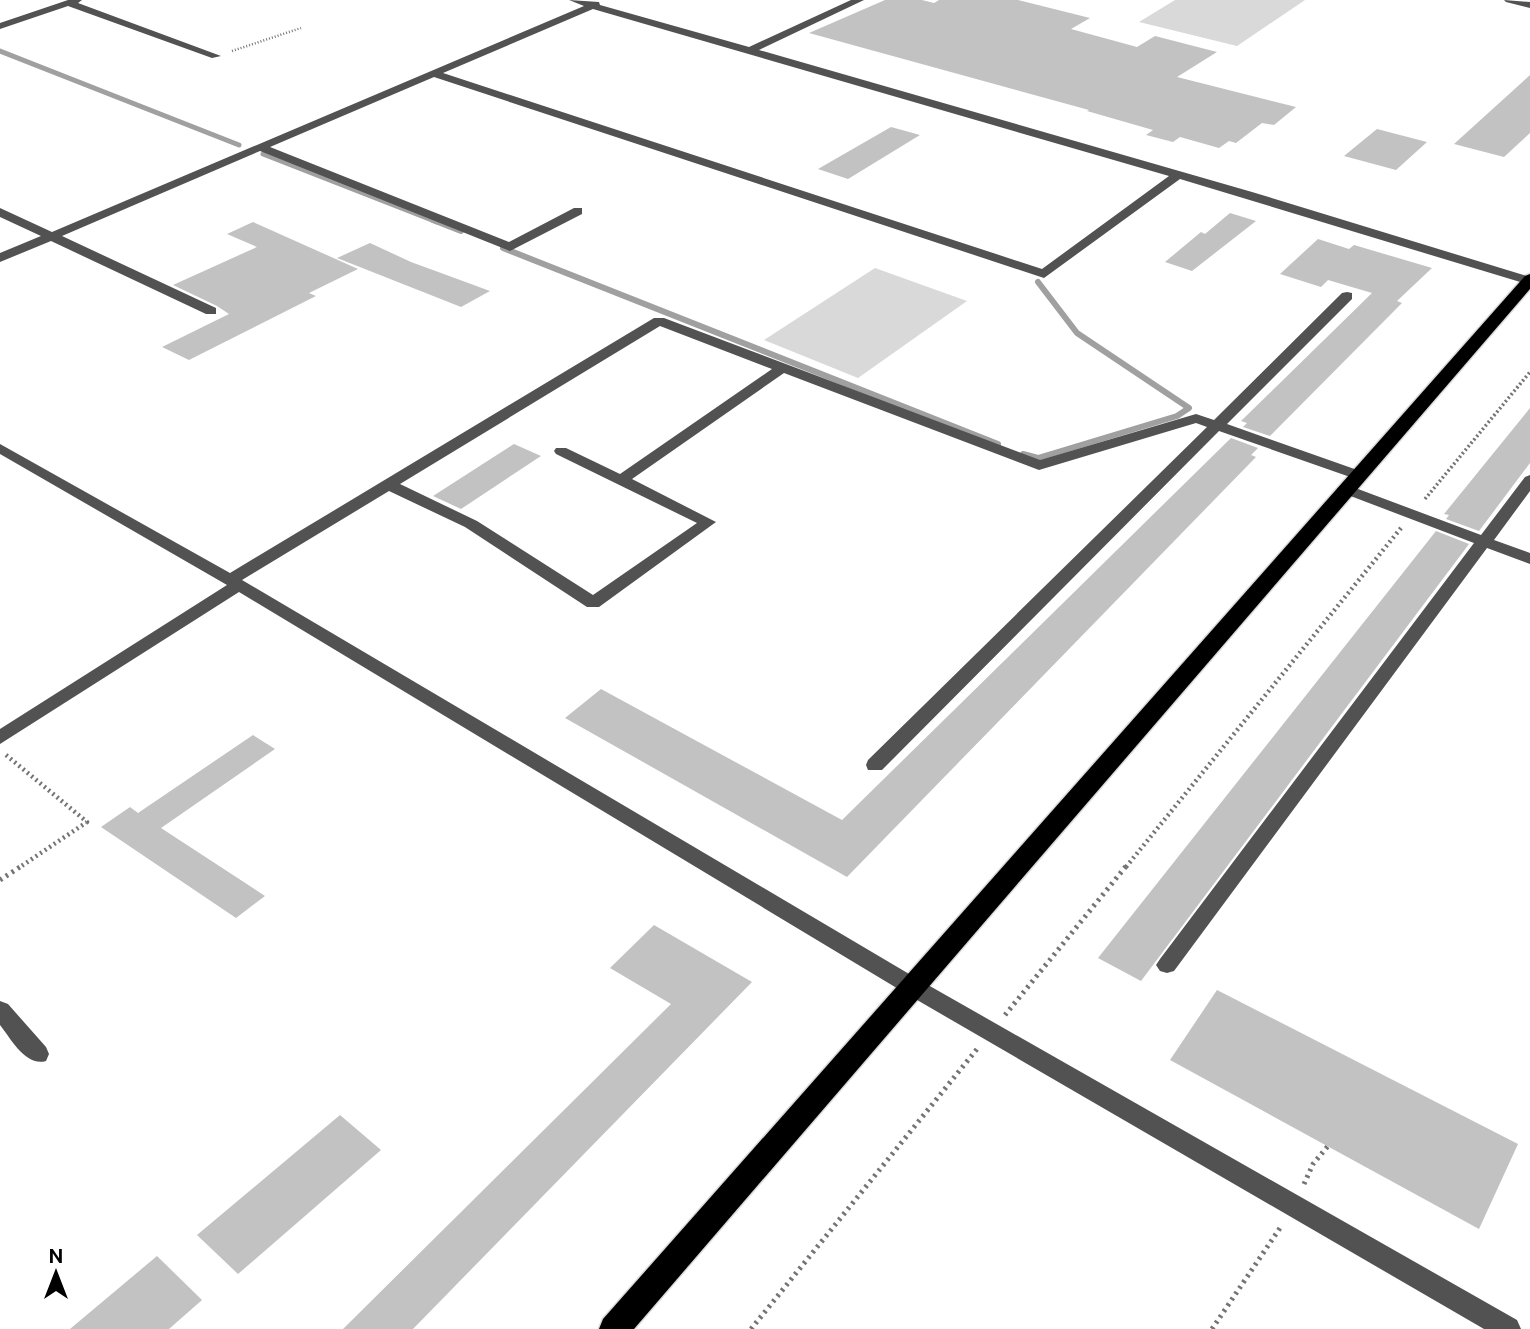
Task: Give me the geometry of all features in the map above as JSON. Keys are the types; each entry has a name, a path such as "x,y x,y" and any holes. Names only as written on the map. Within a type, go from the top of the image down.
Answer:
{"highway":[{"path":"614,1329 1530,280"}],"street":[{"path":"574,0 1530,280"},
{"path":"0,258 605,0"},
{"path":"751,50 859,0"},
{"path":"1509,0 1530,5"},
{"path":"0,26 73,1 216,56"},
{"path":"435,74 1044,275 1176,176"},
{"path":"259,147 510,247 578,211"},
{"path":"0,212 211,311"},
{"path":"875,765 1347,296"},
{"path":"0,738 387,484 659,321 1040,465 1196,418 1352,482 1413,514 1530,559"},
{"path":"621,480 782,368"},
{"path":"0,447 913,987 1508,1329"},
{"path":"387,484 471,524 593,603 708,522 561,451"},
{"path":"1167,965 1530,480"},
{"path":"0,1010 37,1054"}],"path":[{"path":"216,56 301,28"},
{"path":"751,1329 1530,372"},
{"path":"0,750 87,822 0,880"},
{"path":"1212,1329 1294,1207 1313,1164 1328,1146"}],"shaded area":[{"path":"1175,0 1305,0 1237,46 1139,22"},
{"path":"875,268 967,301 858,378 764,340"}],"building":[{"path":"885,0 922,0 934,3 939,0 1018,0 1090,18 1071,29 1137,47 1155,36 1217,52 1177,77 1296,107 1274,125 1262,123 1236,143 1229,141 1219,148 1180,137 1173,142 1146,135 1153,130 1087,111 1089,110 809,33"},
{"path":"1530,75 1530,133 1504,157 1454,144"},
{"path":"891,127 920,135 848,179 818,169"},
{"path":"1377,129 1427,142 1396,170 1344,156"},
{"path":"1230,213 1256,221 1192,271 1165,262 1201,232 1205,234"},
{"path":"253,222 358,269 309,293 316,296 189,360 162,347 229,314 173,285 257,247 227,234"},
{"path":"1318,239 1349,249 1354,245 1432,268 1397,301 1402,303 1270,436 1243,427 1247,423 1241,421 1372,293 1328,280 1321,287 1280,274"},
{"path":"370,243 411,262 490,291 461,307 337,258"},
{"path":"1530,408 1530,463 1479,531 1446,519 1449,515 1444,514"},
{"path":"1231,438 1258,448 1251,455 1256,457 847,877 565,718 601,689 842,820"},
{"path":"514,444 541,456 461,509 433,496"},
{"path":"1436,531 1469,544 1141,981 1098,958"},
{"path":"253,735 275,749 161,828 265,896 236,918 101,827 130,807 138,813"},
{"path":"654,925 752,982 413,1329 343,1329 671,1004 610,968"},
{"path":"1217,990 1518,1144 1479,1229 1170,1060"},
{"path":"340,1115 381,1150 238,1274 197,1235"},
{"path":"157,1256 202,1300 169,1329 70,1329"}],"waterway":[{"path":"0,51 239,145"},
{"path":"263,154 437,222"},
{"path":"433,220 461,231"},
{"path":"503,248 998,444"},
{"path":"1023,454 1038,458 1177,416 1189,408 1077,333 1038,282"}]}
